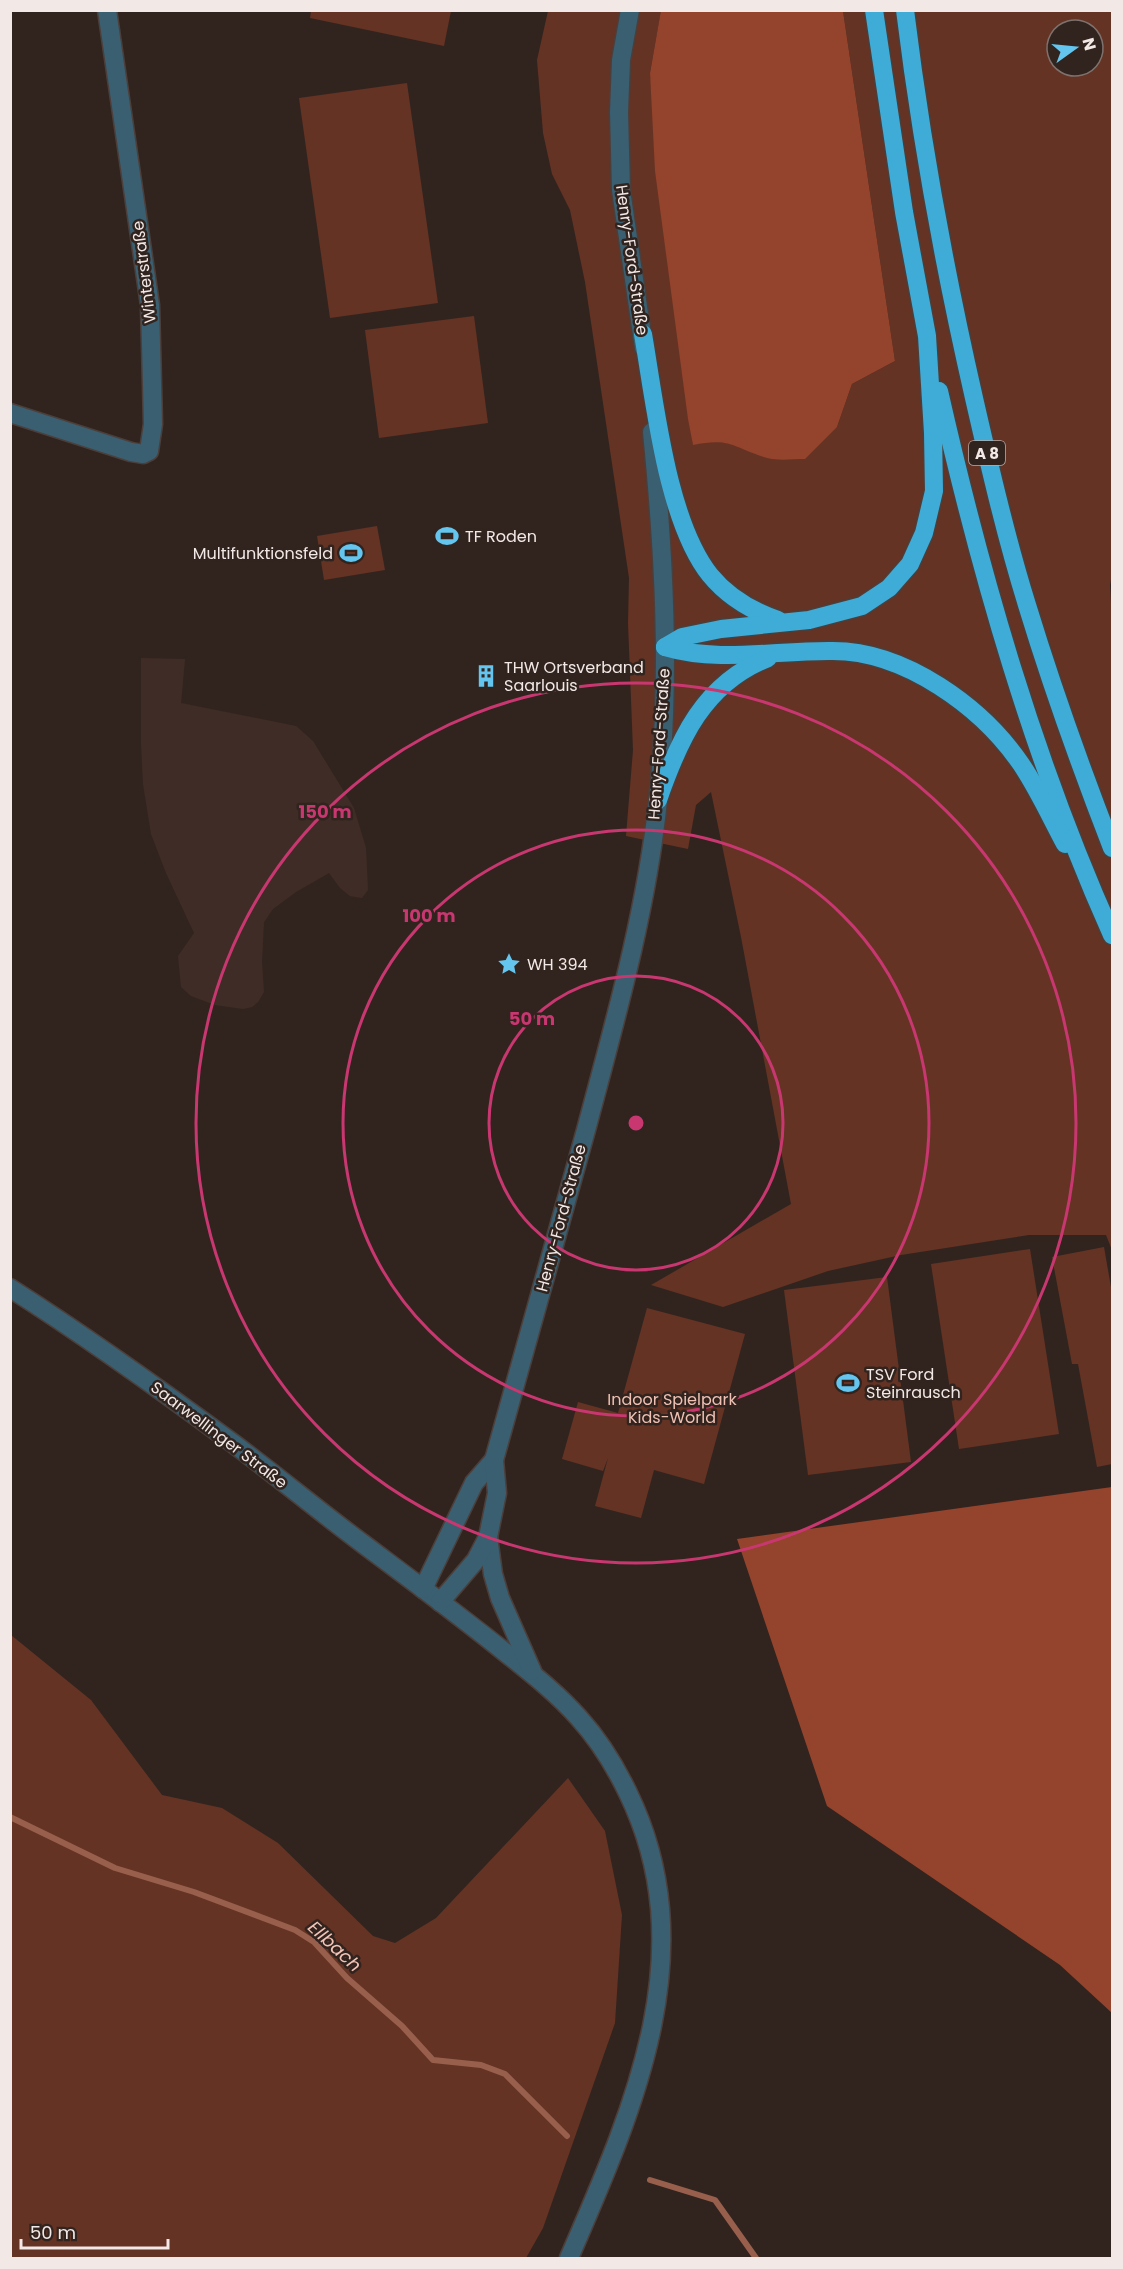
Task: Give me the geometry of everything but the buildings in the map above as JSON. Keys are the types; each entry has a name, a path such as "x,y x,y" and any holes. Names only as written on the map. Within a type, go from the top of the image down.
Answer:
{"highway":[{"name":"A 8","path":"874,10 904,212 927,336 960,481 994,612 1044,763 1095,897 1113,935"},
{"name":"A 8","path":"905,10 935,205 956,314 992,474 1037,637 1074,749 1113,848"},
{"path":"643,334 670,483 693,549 710,576 734,599 760,614 783,622"},
{"path":"665,647 681,637 721,629 817,618 862,606 889,588 910,564 924,533 934,491 927,336"},
{"path":"665,647 685,653 718,655 835,651 871,657 915,671 958,698 994,730 1022,765 1095,897"},
{"path":"658,800 671,762 684,734 722,684 749,665 782,653"}],"street":[{"name":"Winterstraße","path":"10,413 131,452 145,454 149,451 153,424 150,305 107,10"},
{"name":"Winterstraße","path":"118,10 122,48 120,90"},
{"name":"Henry-Ford-Straße","path":"440,1602 476,1560 488,1537 497,1493 494,1460 625,986 644,896 658,800 665,647 659,498 643,334 621,190 621,60 630,10"},
{"name":"Saarwellinger Straße","path":"10,1288 67,1324 233,1444 534,1676 580,1719 620,1775 639,1816 652,1854 663,1931 661,1968 656,2009 644,2060 597,2192 569,2259"},
{"name":"Henry-Ford-Straße","path":"423,1589 474,1483 494,1460"},
{"path":"488,1537 493,1574 500,1598 534,1676"}],"shaded area":[{"path":"661,10 843,11 895,361 852,384 837,427 805,459 771,459 732,445 716,442 693,445 655,171 650,73"},
{"path":"141,658 185,659 181,703 296,726 313,741 354,808 366,848 368,890 362,898 350,896 340,888 329,873 296,892 273,909 264,922 262,962 264,992 252,1007 243,1009 215,1005 191,996 181,987 178,956 194,933 151,834 143,784"},
{"path":"1112,1487 1112,2013 1060,1965 827,1806 737,1539"}],"green space":[{"path":"311,10 451,11 444,46 310,18"},
{"path":"548,11 661,11 650,73 693,444 714,441 734,444 768,458 837,427 852,384 895,361 843,11 1112,11 1112,574 1110,585 1112,621 1112,1250 1106,1235 1029,1235 901,1255 828,1271 723,1307 651,1285 791,1204 741,937 711,792 696,805 688,849 626,836 633,750 628,623 629,578 585,282 570,210 552,174 543,133 537,60"},
{"path":"407,83 438,303 330,318 299,98"},
{"path":"474,316 488,423 379,438 365,330"},
{"name":"Multifunktionsfeld","path":"377,526 385,570 324,580 317,536"},
{"path":"1104,1247 1112,1293 1112,1464 1097,1467 1078,1364 1072,1364 1052,1257"},
{"path":"1030,1249 1059,1434 959,1449 931,1264"},
{"name":"TSV Ford Steinrausch","path":"887,1277 911,1462 808,1475 784,1290"},
{"name":"Indoor Spielpark Kids-World","path":"647,1308 745,1334 704,1484 654,1470 641,1518 595,1506 608,1458 603,1471 562,1459 578,1402 618,1413"},
{"path":"11,1635 91,1700 162,1795 222,1808 278,1843 373,1936 395,1943 436,1918 568,1778 605,1831 622,1915 615,2023 543,2228 526,2258 11,2258"}],"waterway":[{"name":"Ellbach","path":"10,1817 115,1868 194,1892 295,1930 314,1942 347,1978 402,2026 433,2060 481,2065 505,2074 567,2136"},
{"name":"Ellbach","path":"650,2180 715,2200 756,2258"}],"place":[{"name":"TF Roden","path":"447,536"},
{"name":"Multifunktionsfeld","path":"351,553"},
{"name":"THW Ortsverband Saarlouis","path":"486,676"},
{"name":"WH 394","path":"509,964"},
{"name":"TSV Ford Steinrausch","path":"848,1383"}]}
